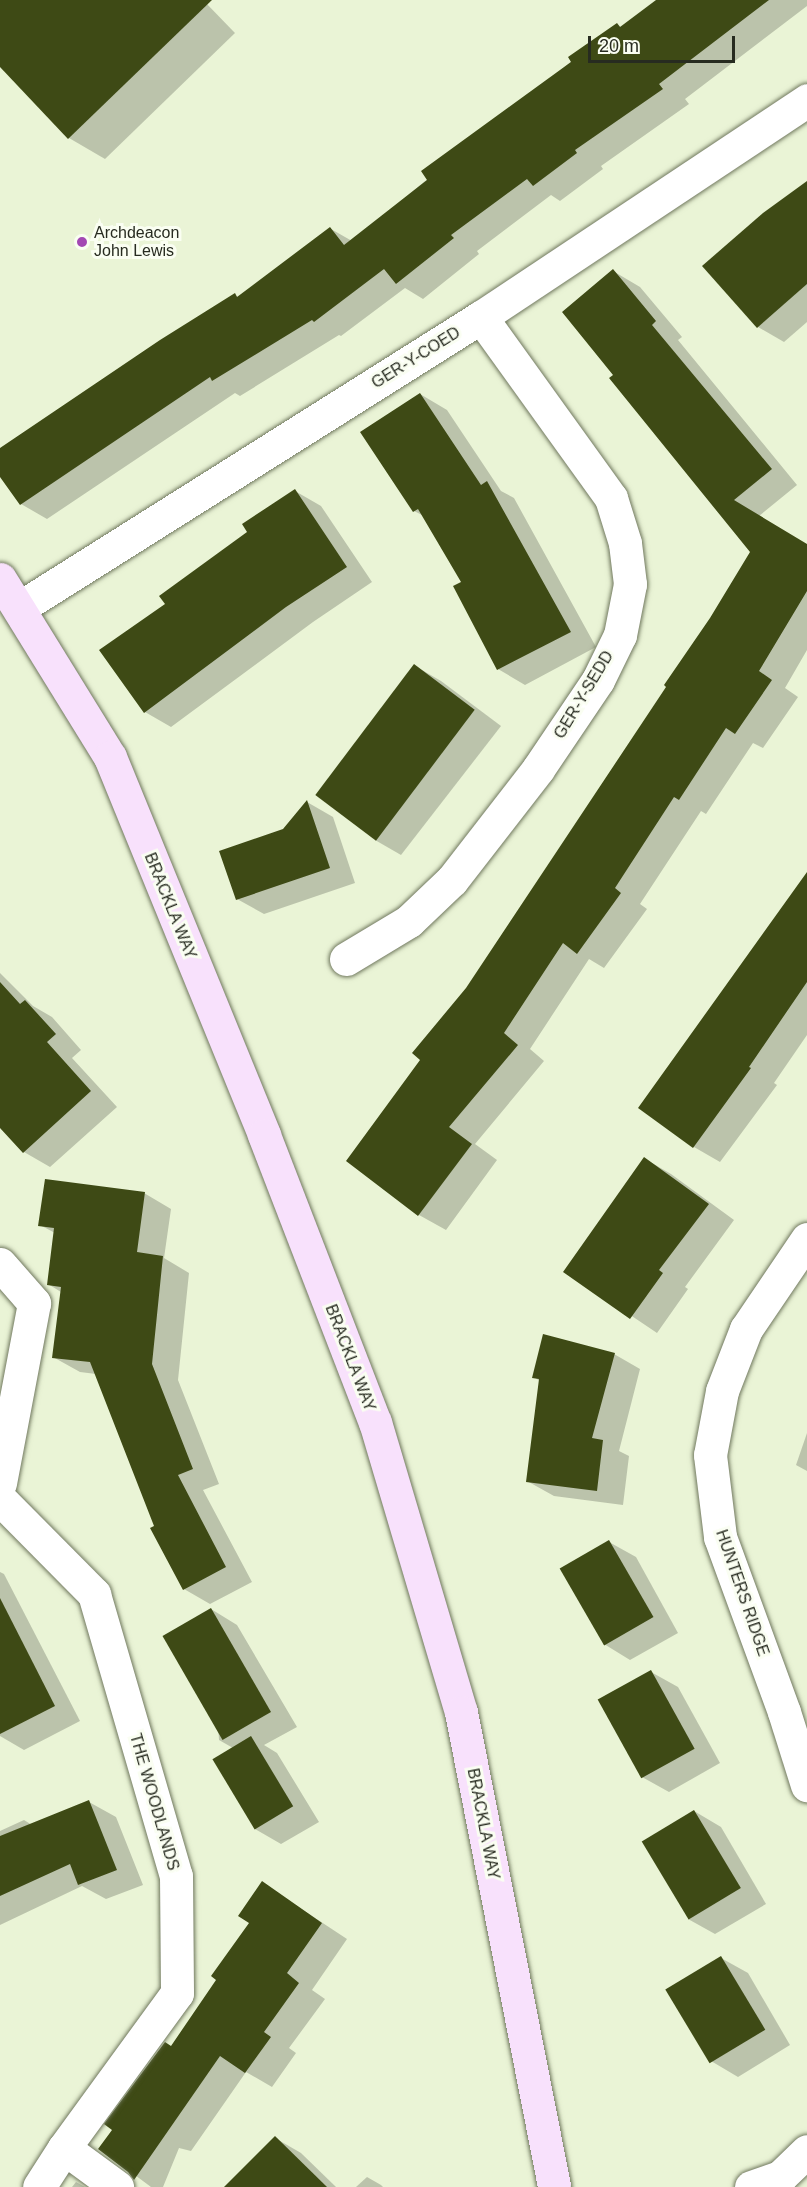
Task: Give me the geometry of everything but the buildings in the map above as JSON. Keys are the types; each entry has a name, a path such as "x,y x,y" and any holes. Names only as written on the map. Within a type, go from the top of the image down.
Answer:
{"street":[{"name":"GER-Y-COED","path":"19,608 481,317 807,100"},
{"name":"GER-Y-SEDD","path":"346,959 409,921 452,880 538,769 598,680 620,635 630,584 625,543 611,498 481,317"},
{"name":"BRACKLA WAY","path":"0,579 110,757 264,1135 375,1422 461,1712 554,2187"},
{"name":"HUNTERS RIDGE","path":"807,1239 746,1329 722,1391 710,1455 720,1538 784,1712 807,1785"},
{"path":"0,1264 34,1303 0,1483"},
{"name":"THE WOODLANDS","path":"0,1499 94,1594 176,1876 177,1993 63,2148 39,2187"},
{"path":"63,2148 117,2187"},
{"path":"751,2187 780,2177 807,2151"}],"place":[{"name":"Archdeacon John Lewis","path":"82,242"}]}
